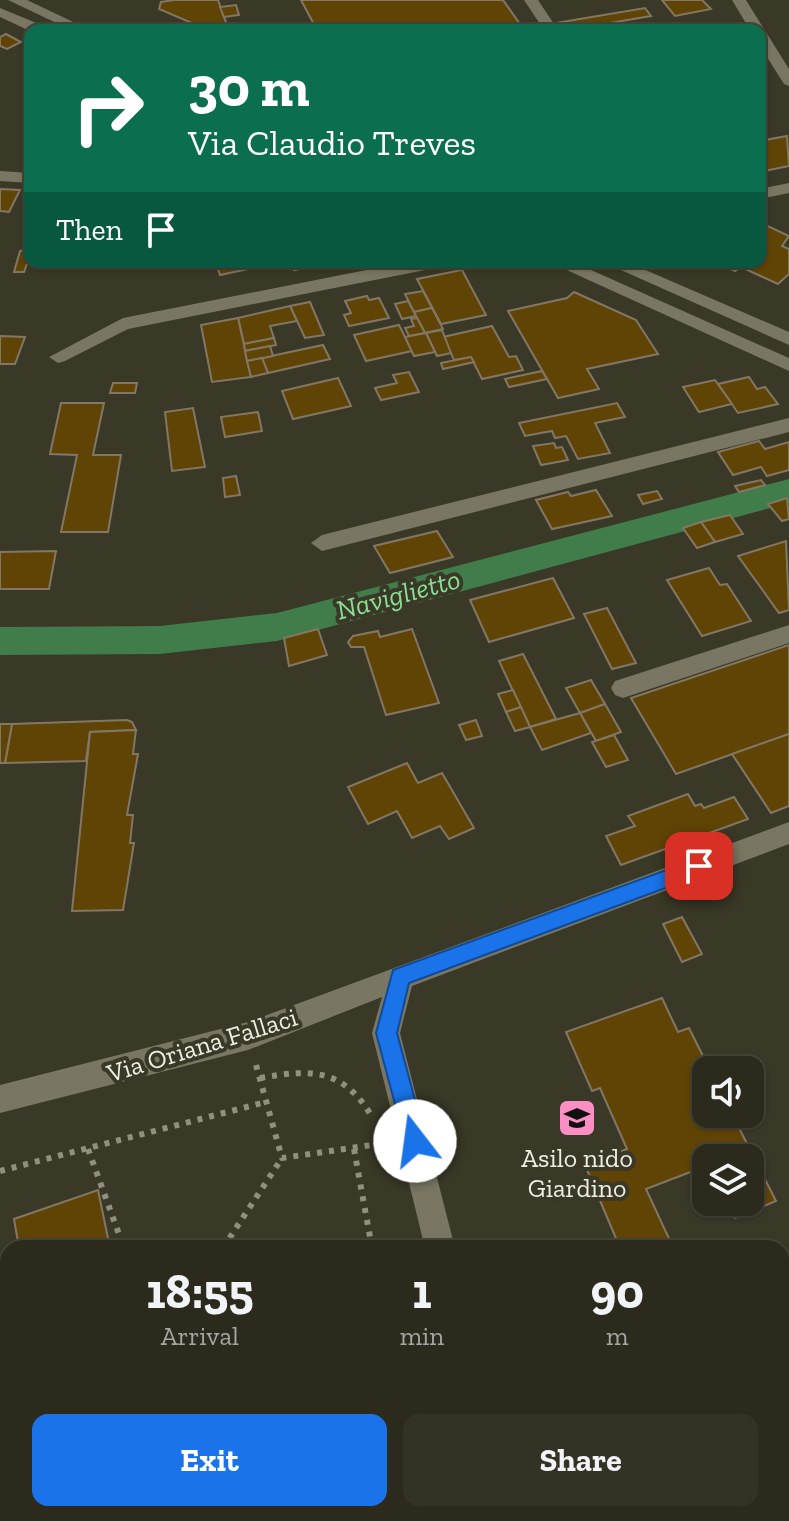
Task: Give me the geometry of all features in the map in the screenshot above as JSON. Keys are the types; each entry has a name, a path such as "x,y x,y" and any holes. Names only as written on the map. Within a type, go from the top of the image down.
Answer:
{"street":[{"path":"15,0 69,24"},
{"path":"531,0 547,24"},
{"path":"739,0 754,24"},
{"path":"0,12 27,24"},
{"path":"766,43 789,81"},
{"path":"0,176 24,178"},
{"path":"766,193 789,188"},
{"path":"58,357 123,324 405,268"},
{"path":"571,268 789,365"},
{"path":"626,268 789,339"},
{"path":"322,543 789,425"},
{"path":"623,688 789,634"},
{"name":"Via Oriana Fallaci","path":"0,1099 248,1036 789,833"},
{"path":"401,977 386,1033 438,1240"}],"path":[{"path":"228,1240 282,1158 248,1036"},
{"path":"260,1078 302,1069 336,1078 360,1093 374,1121"},
{"path":"0,1171 266,1102"},
{"path":"282,1158 380,1146 377,1133"},
{"path":"88,1149 121,1240"},
{"path":"354,1149 371,1240"}],"building":[{"path":"218,0 227,24 194,24 159,9 161,2"},
{"path":"301,0 503,0 520,24 314,24"},
{"path":"662,0 702,0 711,9 675,16"},
{"path":"236,5 239,15 224,17 220,7"},
{"path":"645,8 651,16 604,24 556,23"},
{"path":"6,34 21,42 7,49 0,46 0,37"},
{"path":"787,136 789,166 766,171 766,140"},
{"path":"0,189 20,190 9,212 0,211"},
{"path":"766,225 789,236 782,246 789,249 789,274 778,284 743,268 766,268"},
{"path":"24,250 25,268 24,272 14,272 20,251"},
{"path":"218,268 248,269 220,275"},
{"path":"462,270 486,315 441,324 417,279"},
{"path":"423,291 432,308 414,312 405,294"},
{"path":"574,292 636,320 658,354 587,369 599,389 558,398 508,311 567,298"},
{"path":"367,296 369,300 379,298 389,318 349,326 344,315 351,313 345,301"},
{"path":"408,301 416,316 402,319 395,304"},
{"path":"310,302 324,335 305,338 290,306"},
{"path":"290,306 297,321 270,326 274,338 244,344 238,318"},
{"path":"432,308 443,329 425,333 414,312"},
{"path":"238,318 251,377 212,382 201,325"},
{"path":"417,318 425,333 409,336 405,328 414,326 411,319"},
{"path":"399,325 412,351 366,361 354,335"},
{"path":"492,326 509,357 516,356 523,370 482,379 471,357 454,360 443,337"},
{"path":"442,330 451,353 437,356 426,333"},
{"path":"426,333 435,352 414,356 405,337"},
{"path":"0,336 25,337 15,364 0,364"},
{"path":"274,338 276,345 245,351 244,344"},
{"path":"323,345 330,359 268,373 262,358"},
{"path":"270,346 273,356 247,361 245,351"},
{"path":"471,357 474,362 443,369 441,363"},
{"path":"262,358 268,373 251,377 247,361"},
{"path":"542,371 547,379 509,387 505,379"},
{"path":"409,372 419,392 381,400 375,388 397,383 393,375"},
{"path":"749,377 757,389 765,387 778,404 738,413 718,384"},
{"path":"338,378 351,406 293,419 282,391"},
{"path":"715,380 732,404 699,412 683,387"},
{"path":"113,383 137,383 135,393 110,393"},
{"path":"61,403 104,403 93,455 121,455 108,532 61,532 77,455 50,454"},
{"path":"617,403 625,417 595,423 610,453 578,459 566,436 555,438 552,431 525,436 519,423"},
{"path":"193,408 205,467 172,471 165,412"},
{"path":"258,412 262,431 225,437 221,417"},
{"path":"759,441 765,449 789,442 789,470 767,476 761,467 733,475 718,452"},
{"path":"554,443 556,448 562,447 568,460 541,465 533,446"},
{"path":"236,476 240,495 225,497 223,478"},
{"path":"761,480 765,485 739,492 735,486"},
{"path":"596,490 612,516 552,529 536,500 568,492 571,496"},
{"path":"657,491 662,499 643,504 638,495"},
{"path":"787,498 789,519 782,521 768,504"},
{"path":"730,515 743,534 715,542 701,522"},
{"path":"701,522 715,542 697,548 683,528"},
{"path":"437,531 453,557 390,573 374,546"},
{"path":"786,541 789,610 779,613 738,556"},
{"path":"56,551 49,589 0,589 0,552"},
{"path":"709,568 720,585 727,584 751,621 702,636 667,580"},
{"path":"553,578 574,618 489,642 470,600"},
{"path":"607,608 636,663 612,669 584,614"},
{"path":"318,629 327,655 289,666 284,638"},
{"path":"412,629 439,703 386,715 364,647 351,647 348,642 353,636 378,631 380,637"},
{"path":"789,645 789,734 676,774 631,698"},
{"path":"523,654 556,719 530,727 499,661"},
{"path":"591,680 605,704 580,713 566,688"},
{"path":"513,690 521,707 506,712 498,694"},
{"path":"605,704 621,732 596,741 580,713"},
{"path":"521,707 530,727 515,731 506,712"},
{"path":"580,713 591,733 542,750 530,727"},
{"path":"127,720 136,730 90,732 86,761 5,763 12,724"},
{"path":"476,720 482,736 466,740 459,725"},
{"path":"0,724 12,724 5,763 0,763"},
{"path":"136,730 133,754 138,754 127,815 133,815 130,843 134,843 123,910 72,911 90,732"},
{"path":"789,734 789,806 771,813 732,754"},
{"path":"614,735 628,760 606,767 592,742"},
{"path":"407,763 418,783 442,773 474,828 449,839 440,826 412,838 397,811 368,824 348,787"},
{"path":"688,794 695,806 701,804 704,808 734,797 748,819 621,865 606,836 635,826 628,816"},
{"path":"682,917 702,954 682,962 663,924"},
{"path":"662,998 678,1032 689,1028 703,1056 692,1056 692,1128 739,1128 747,1144 692,1144 692,1171 646,1189 670,1240 617,1240 585,1165 627,1149 600,1088 592,1091 566,1032"},
{"path":"764,1177 776,1201 764,1206"},
{"path":"98,1190 108,1240 18,1240 14,1219"}],"waterway":[{"name":"Naviglietto","path":"0,641 160,640 277,627 789,491"}],"place":[{"name":"Asilo nido Giardino","path":"577,1118"}],"route":[{"path":"415,1141 386,1033 401,977 699,866"}]}
